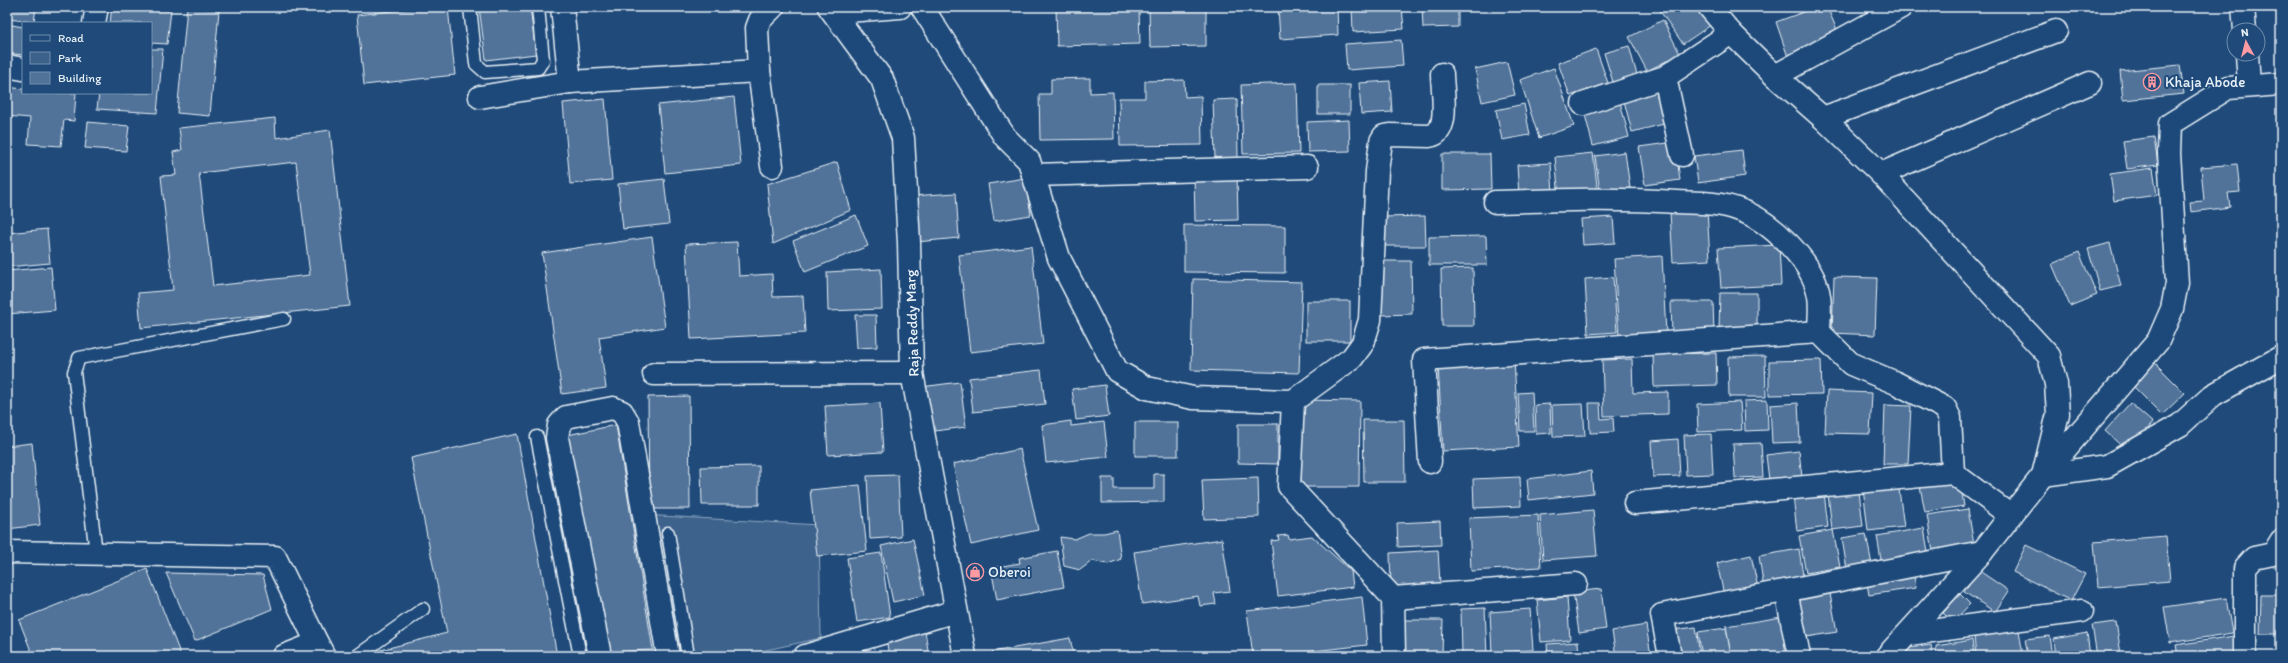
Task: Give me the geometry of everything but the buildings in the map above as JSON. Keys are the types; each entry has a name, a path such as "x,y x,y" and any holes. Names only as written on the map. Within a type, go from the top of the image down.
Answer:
{"street":[{"path":"94,22 97,7"},
{"path":"562,7 570,82"},
{"path":"772,166 759,71 756,28 760,20 774,7"},
{"path":"831,10 900,7"},
{"path":"922,7 1005,137 1029,160 1059,258 1117,371 1148,388 1193,398 1293,401 1352,358 1363,343 1370,320 1377,171 1381,141 1384,136 1434,136 1439,131 1444,118 1442,74"},
{"path":"1710,7 1731,33 1775,76 1823,118 1881,174 2049,356 2056,384 2058,414 2043,475"},
{"path":"1775,76 1901,7"},
{"path":"2243,7 2244,22"},
{"name":"Raja Reddy Marg","path":"831,10 882,79 903,138 909,243 912,374 964,656"},
{"path":"1823,118 2056,31"},
{"path":"1583,104 1665,77 1731,33"},
{"path":"2248,62 2249,86"},
{"path":"7,66 22,69"},
{"path":"480,97 570,82 759,71"},
{"path":"1665,77 1682,156"},
{"path":"1881,174 2090,84"},
{"path":"1887,656 1909,634 1982,552 2043,475 2158,341 2172,309 2177,283 2169,153 2170,124 2228,88 2281,84"},
{"path":"1033,175 1307,167"},
{"path":"1495,202 1620,198 1705,204 1737,209 1761,222 1786,240 1810,271 1819,295 1819,332 1850,364 1896,383 1945,408 1950,418 1953,473"},
{"path":"1430,462 1424,360 1819,332"},
{"path":"2043,475 2108,466 2180,425 2213,395 2281,357"},
{"path":"654,374 912,374"},
{"path":"1293,401 1289,486 1393,598 1394,656"},
{"path":"600,656 557,438 559,425 566,417 613,408 622,412 628,422 668,656"},
{"path":"1635,503 1953,473 2011,516"},
{"path":"2245,656 2245,568 2254,558 2273,554 2281,541"},
{"path":"7,552 275,557 320,649 284,656"},
{"path":"1670,656 1662,615 1982,552"},
{"path":"1393,598 1576,584"},
{"path":"1786,591 1799,656"},
{"path":"1909,634 2082,611"},
{"path":"805,656 956,612"}],"lane":[{"path":"470,7 476,64 485,72 538,68 541,65 543,60 538,7"},
{"path":"96,553 74,372 79,358 284,319"},
{"path":"537,437 580,656"},
{"path":"668,533 688,656"},
{"path":"357,656 423,609"}],"green space":[{"path":"643,515 819,525 821,638 739,656 657,656"}],"place":[{"name":"Khaja Abode","path":"2152,82"},
{"name":"Oberoi","path":"975,572"}]}
